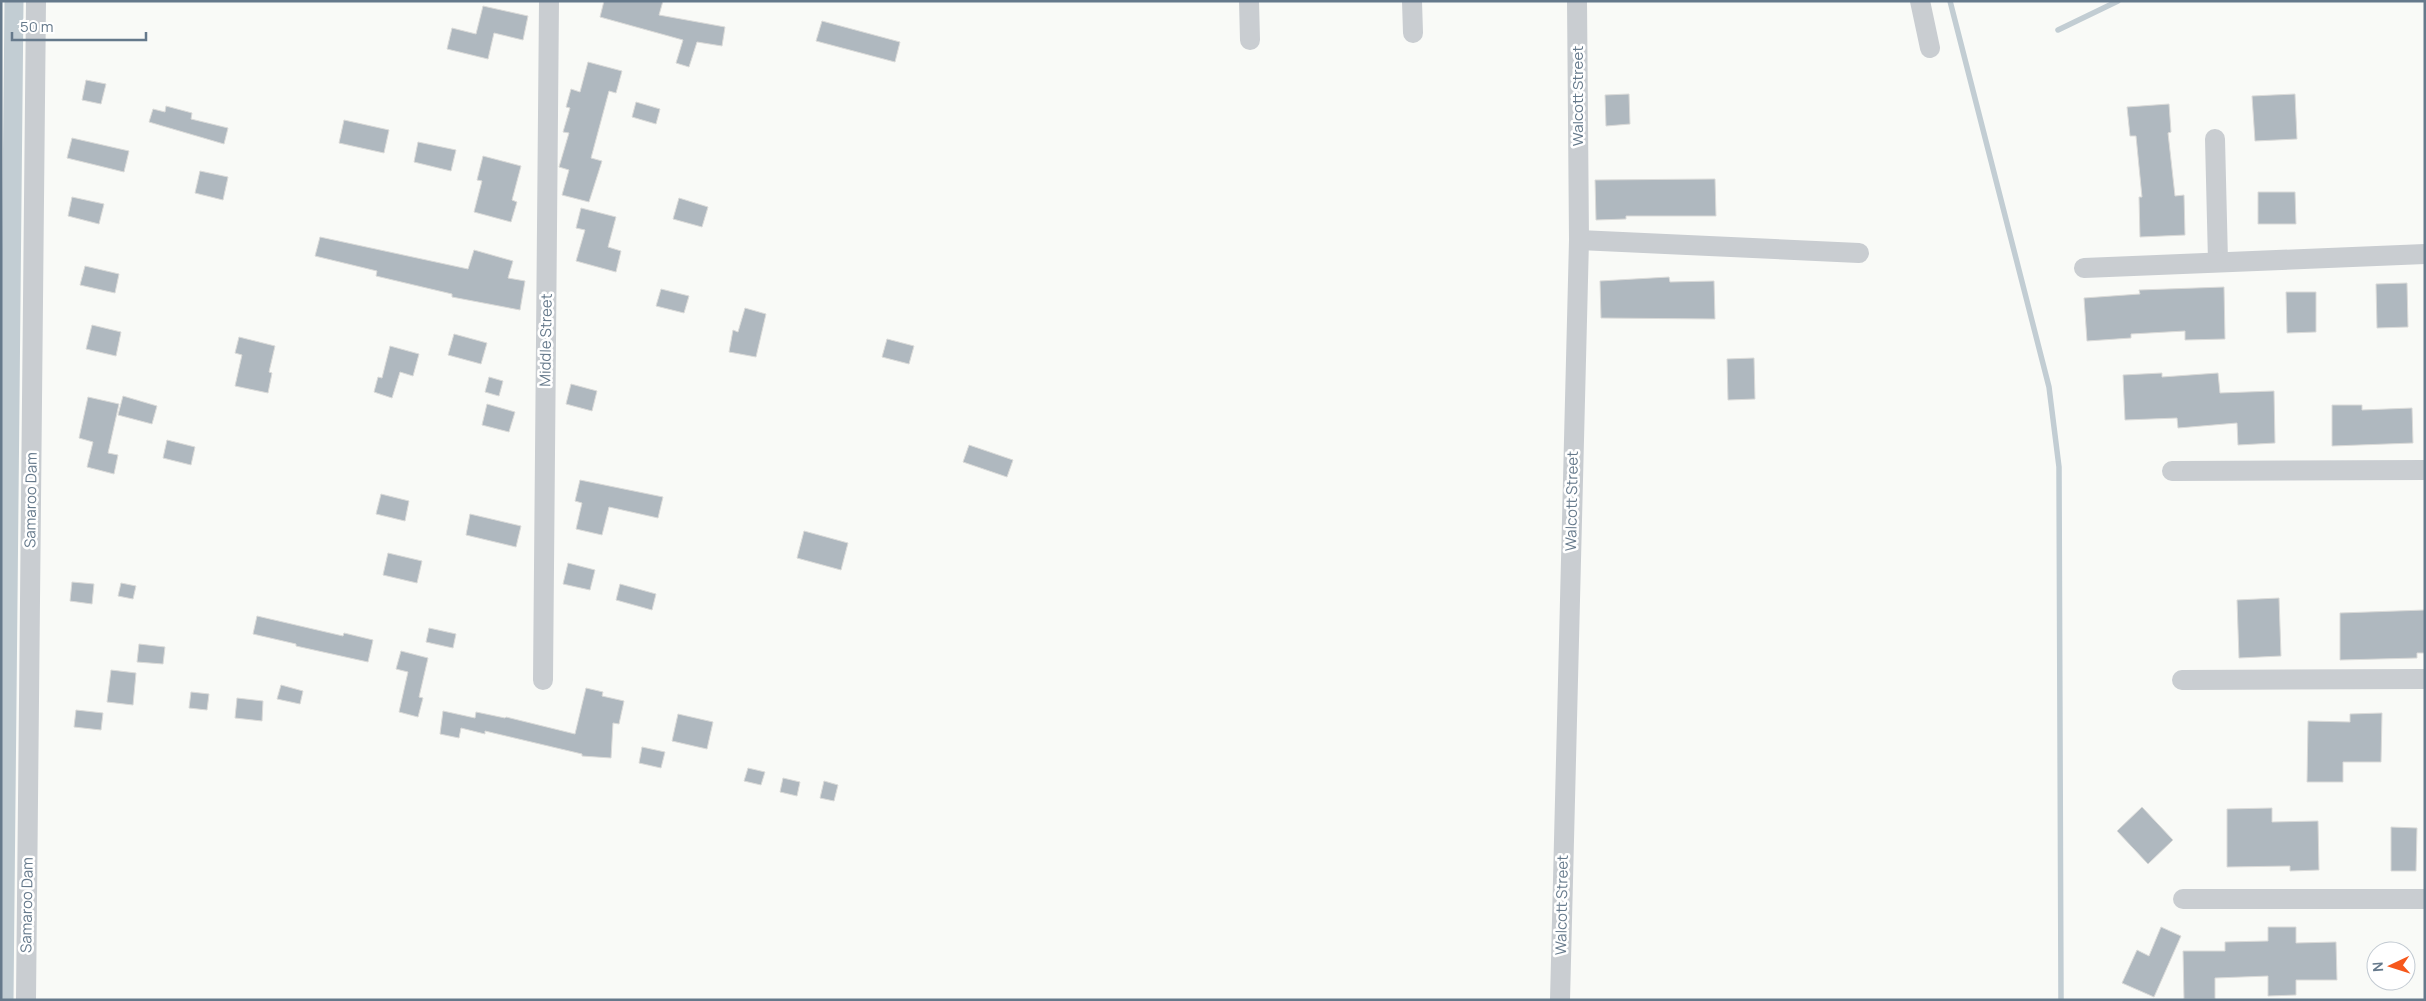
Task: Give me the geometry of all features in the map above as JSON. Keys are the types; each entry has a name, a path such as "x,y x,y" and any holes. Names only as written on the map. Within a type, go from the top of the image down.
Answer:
{"street":[{"name":"Samaroo Dam","path":"26,1000 36,1"},
{"name":"Middle Street","path":"543,680 549,1"},
{"path":"1248,1 1250,40"},
{"path":"1412,1 1413,33"},
{"name":"Walcott Street","path":"1560,1000 1579,240 1577,1"},
{"path":"1920,1 1930,48"},
{"path":"2215,139 2218,261"},
{"path":"1579,240 1859,253"},
{"path":"2084,268 2425,254"},
{"path":"2172,471 2425,470"},
{"path":"2182,680 2425,679"},
{"path":"2183,899 2425,899"}],"building":[{"path":"604,1 663,1 659,15 725,27 722,46 697,42 689,67 676,63 683,40 600,17"},
{"path":"483,6 528,16 523,40 494,33 488,59 447,49 452,28 476,34"},
{"path":"822,21 900,42 895,62 816,41"},
{"path":"588,62 622,71 616,93 609,91 591,158 602,161 589,202 562,195 569,170 559,167 569,133 563,132 570,108 566,107 571,89 580,92"},
{"path":"86,80 106,84 101,104 82,100"},
{"path":"1629,94 1630,124 1606,126 1605,95"},
{"path":"2295,94 2297,139 2255,141 2252,96"},
{"path":"636,102 660,109 656,124 632,117"},
{"path":"2169,104 2171,132 2168,133 2175,196 2184,195 2185,235 2140,237 2139,197 2142,197 2136,136 2130,136 2127,107"},
{"path":"166,106 192,113 191,119 228,128 224,144 149,122 153,109 165,112"},
{"path":"344,120 389,130 384,153 339,143"},
{"path":"72,138 129,151 124,172 67,158"},
{"path":"418,142 456,150 451,171 414,162"},
{"path":"483,156 521,166 512,200 517,202 511,222 474,212 482,181 477,180"},
{"path":"200,171 228,177 223,200 195,193"},
{"path":"1715,179 1716,216 1626,216 1626,219 1596,220 1595,180"},
{"path":"2258,192 2295,192 2296,224 2258,224"},
{"path":"72,197 104,204 99,224 68,216"},
{"path":"679,198 708,207 702,227 673,219"},
{"path":"581,208 616,217 608,247 621,251 616,272 576,261 585,230 576,228"},
{"path":"320,237 468,269 474,250 513,261 508,278 525,281 520,310 452,297 452,294 376,276 377,271 315,256"},
{"path":"85,266 119,274 115,293 80,285"},
{"path":"1669,277 1670,282 1714,281 1715,319 1601,318 1600,281"},
{"path":"2407,283 2408,327 2377,328 2376,284"},
{"path":"2224,287 2225,339 2185,340 2185,331 2131,334 2131,338 2087,341 2084,298 2140,294 2139,290"},
{"path":"661,289 689,296 684,313 656,306"},
{"path":"2286,292 2316,292 2316,332 2287,333"},
{"path":"745,308 766,314 756,357 729,352 733,330 738,332"},
{"path":"92,325 121,332 116,356 86,349"},
{"path":"454,334 487,343 481,364 448,355"},
{"path":"239,337 275,346 269,372 272,373 268,393 235,386 242,355 235,353"},
{"path":"887,339 914,346 909,364 882,357"},
{"path":"390,346 419,354 413,376 400,372 392,398 374,392 378,377 382,378"},
{"path":"1754,358 1755,399 1728,400 1727,359"},
{"path":"2162,373 2162,377 2218,373 2220,393 2274,391 2275,443 2238,445 2237,423 2178,428 2177,418 2125,420 2123,375"},
{"path":"489,377 503,381 499,396 485,392"},
{"path":"571,384 597,391 592,411 566,404"},
{"path":"123,396 157,406 152,424 118,415"},
{"path":"88,397 119,404 108,453 118,455 114,474 87,467 93,442 79,438"},
{"path":"487,404 515,412 509,432 482,425"},
{"path":"2332,405 2362,405 2362,410 2412,408 2413,443 2332,446"},
{"path":"167,440 195,447 191,465 163,458"},
{"path":"969,445 1013,460 1007,477 963,462"},
{"path":"580,480 663,497 658,518 609,507 602,535 576,529 582,503 575,501"},
{"path":"381,494 409,501 405,521 376,514"},
{"path":"470,514 521,526 516,547 466,535"},
{"path":"804,531 848,543 841,570 797,558"},
{"path":"388,553 422,561 417,583 383,575"},
{"path":"568,563 595,570 590,590 563,584"},
{"path":"72,582 94,584 92,604 70,601"},
{"path":"121,583 136,586 133,599 118,596"},
{"path":"620,584 656,594 652,610 616,600"},
{"path":"2279,598 2281,656 2239,658 2237,600"},
{"path":"2425,610 2425,653 2417,653 2417,658 2340,660 2340,613"},
{"path":"257,616 343,636 344,633 373,640 368,662 253,634"},
{"path":"429,628 456,634 453,648 426,642"},
{"path":"139,644 165,647 163,664 137,662"},
{"path":"401,651 428,658 419,697 423,698 418,717 399,712 408,672 396,669"},
{"path":"111,670 136,673 133,705 107,702"},
{"path":"281,685 303,691 300,704 277,699"},
{"path":"586,688 603,692 602,696 624,701 619,724 613,723 611,758 582,756 582,754 485,731 485,734 461,728 459,738 440,734 443,711 475,718 476,712 506,717 575,734"},
{"path":"191,692 209,694 207,710 189,708"},
{"path":"237,698 263,701 262,721 235,718"},
{"path":"76,710 103,713 101,730 74,727"},
{"path":"2382,713 2381,762 2343,762 2343,782 2307,782 2308,721 2350,722 2350,714"},
{"path":"678,714 713,722 707,749 672,741"},
{"path":"642,747 665,752 661,768 639,763"},
{"path":"748,768 765,772 761,785 744,781"},
{"path":"783,778 800,782 797,796 780,792"},
{"path":"824,781 838,785 834,801 820,798"},
{"path":"2142,807 2173,840 2148,864 2117,831"},
{"path":"2272,808 2272,822 2318,821 2319,870 2290,871 2290,866 2227,867 2227,809"},
{"path":"2391,827 2417,828 2416,871 2391,871"},
{"path":"2161,927 2181,936 2154,997 2122,983 2137,950 2149,956"},
{"path":"2268,927 2296,927 2296,943 2336,942 2337,980 2296,980 2296,995 2268,996 2268,976 2215,978 2215,999 2184,999 2183,951 2225,951 2225,942 2268,941"}],"waterway":[{"path":"4,1000 14,1"},
{"path":"1950,1 2049,387 2059,467 2061,1000"},
{"path":"2058,30 2118,1"}]}
